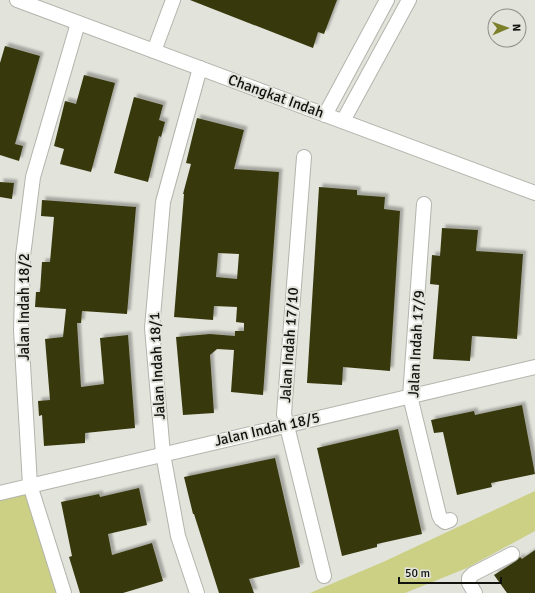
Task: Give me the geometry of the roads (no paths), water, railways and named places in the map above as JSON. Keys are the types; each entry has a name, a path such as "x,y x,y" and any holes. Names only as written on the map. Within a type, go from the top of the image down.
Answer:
{"street":[{"name":"Changkat Indah","path":"17,0 535,193"},
{"path":"326,115 387,0"},
{"path":"343,121 409,0"},
{"path":"154,51 168,1"},
{"name":"Jalan Indah 18/2","path":"64,593 30,485 21,330 23,256 33,177 78,22"},
{"name":"Jalan Indah 18/1","path":"197,593 178,536 163,454 152,328 163,202 200,68"},
{"name":"Jalan Indah 17/10","path":"304,157 284,414 288,425 324,576"},
{"name":"Jalan Indah 17/9","path":"424,204 410,396 439,515 445,522 450,520"},
{"name":"Jalan Indah 18/5","path":"0,492 535,367"},
{"path":"475,593 469,583 469,578 473,574 512,554"}]}
